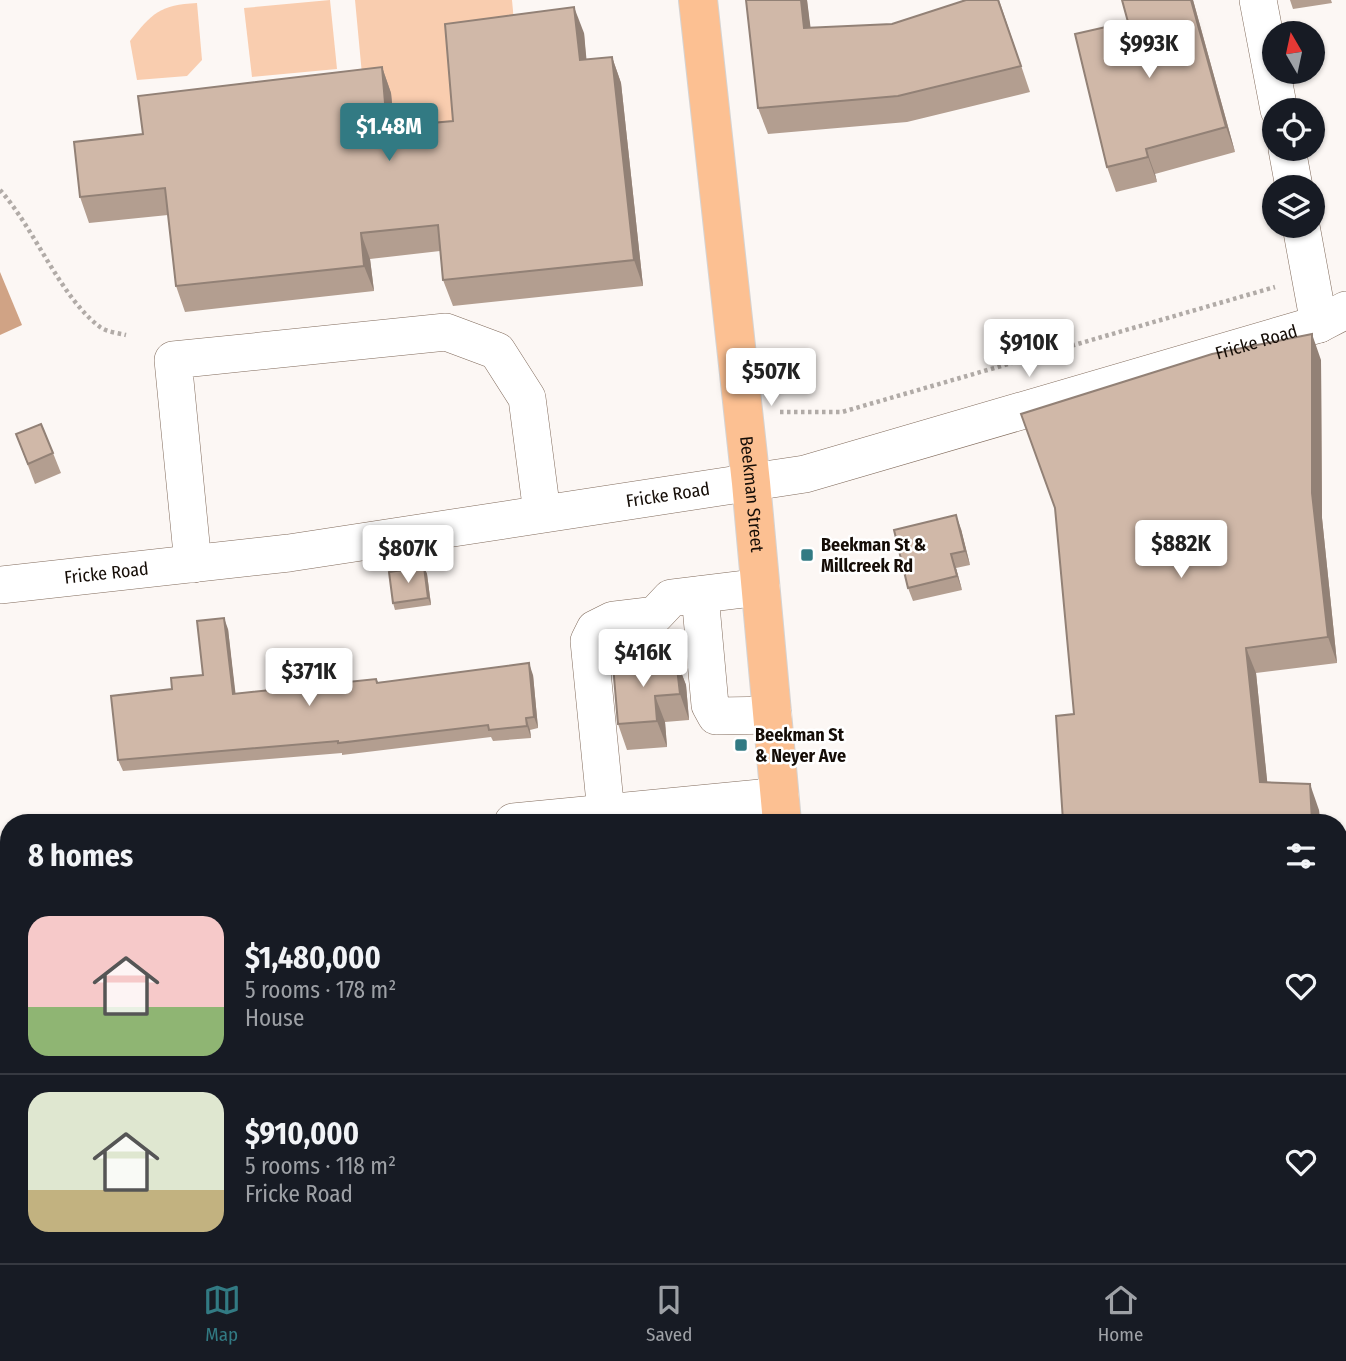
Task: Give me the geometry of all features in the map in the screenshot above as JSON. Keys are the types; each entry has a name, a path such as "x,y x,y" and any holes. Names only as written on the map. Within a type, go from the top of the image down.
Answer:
{"main road":[{"name":"Beekman Street","path":"698,0 751,482 781,809"}],"street":[{"path":"1258,0 1277,98"},
{"path":"1305,238 1333,317"},
{"name":"Fricke Road","path":"0,585 289,553 805,474 1333,317"},
{"path":"193,564 173,360 446,332 497,351 527,398 542,513"},
{"path":"606,813 589,641 595,629 613,620 655,615 671,598 761,587"},
{"path":"700,595 710,705 716,716 724,718 772,715"},
{"path":"596,814 781,809"}],"path":[{"path":"0,190 18,209 75,300 101,328 126,335"},
{"path":"775,412 842,412 1275,287"}],"shaded area":[{"path":"330,0 337,69 252,77 244,8"},
{"path":"355,0 512,0 516,44 463,147 397,153 364,96"},
{"path":"197,3 202,60 187,76 137,80 130,41 158,12 174,6"},
{"path":"0,272 22,325 0,335"}],"building":[{"path":"746,0 801,0 804,28 892,24 966,0 998,0 1021,66 898,96 758,108"},
{"path":"1122,0 1191,0 1226,127 1146,149 1148,157 1107,167 1075,34 1128,22"},
{"path":"574,7 580,60 612,57 634,260 443,280 438,225 361,233 364,266 176,286 165,188 80,197 74,142 143,134 138,96 382,67 387,127 453,121 445,24"},
{"path":"1312,334 1312,493 1328,637 1246,648 1260,782 1310,784 1312,814 1063,814 1056,716 1074,714 1055,508 1021,414 1212,354"},
{"path":"41,424 53,453 28,464 16,434"},
{"path":"956,515 965,551 951,554 957,576 908,588 894,530"},
{"path":"424,567 428,598 393,603 389,572"},
{"path":"224,618 233,694 376,679 377,683 529,663 534,717 526,718 527,726 489,730 488,725 338,743 118,760 111,696 172,689 171,678 203,675 197,621"},
{"path":"676,659 680,694 655,696 657,721 618,724 613,665"}],"place":[{"name":"Beekman St & Millcreek Rd","path":"807,555"},
{"name":"Beekman St & Neyer Ave","path":"741,745"}]}
